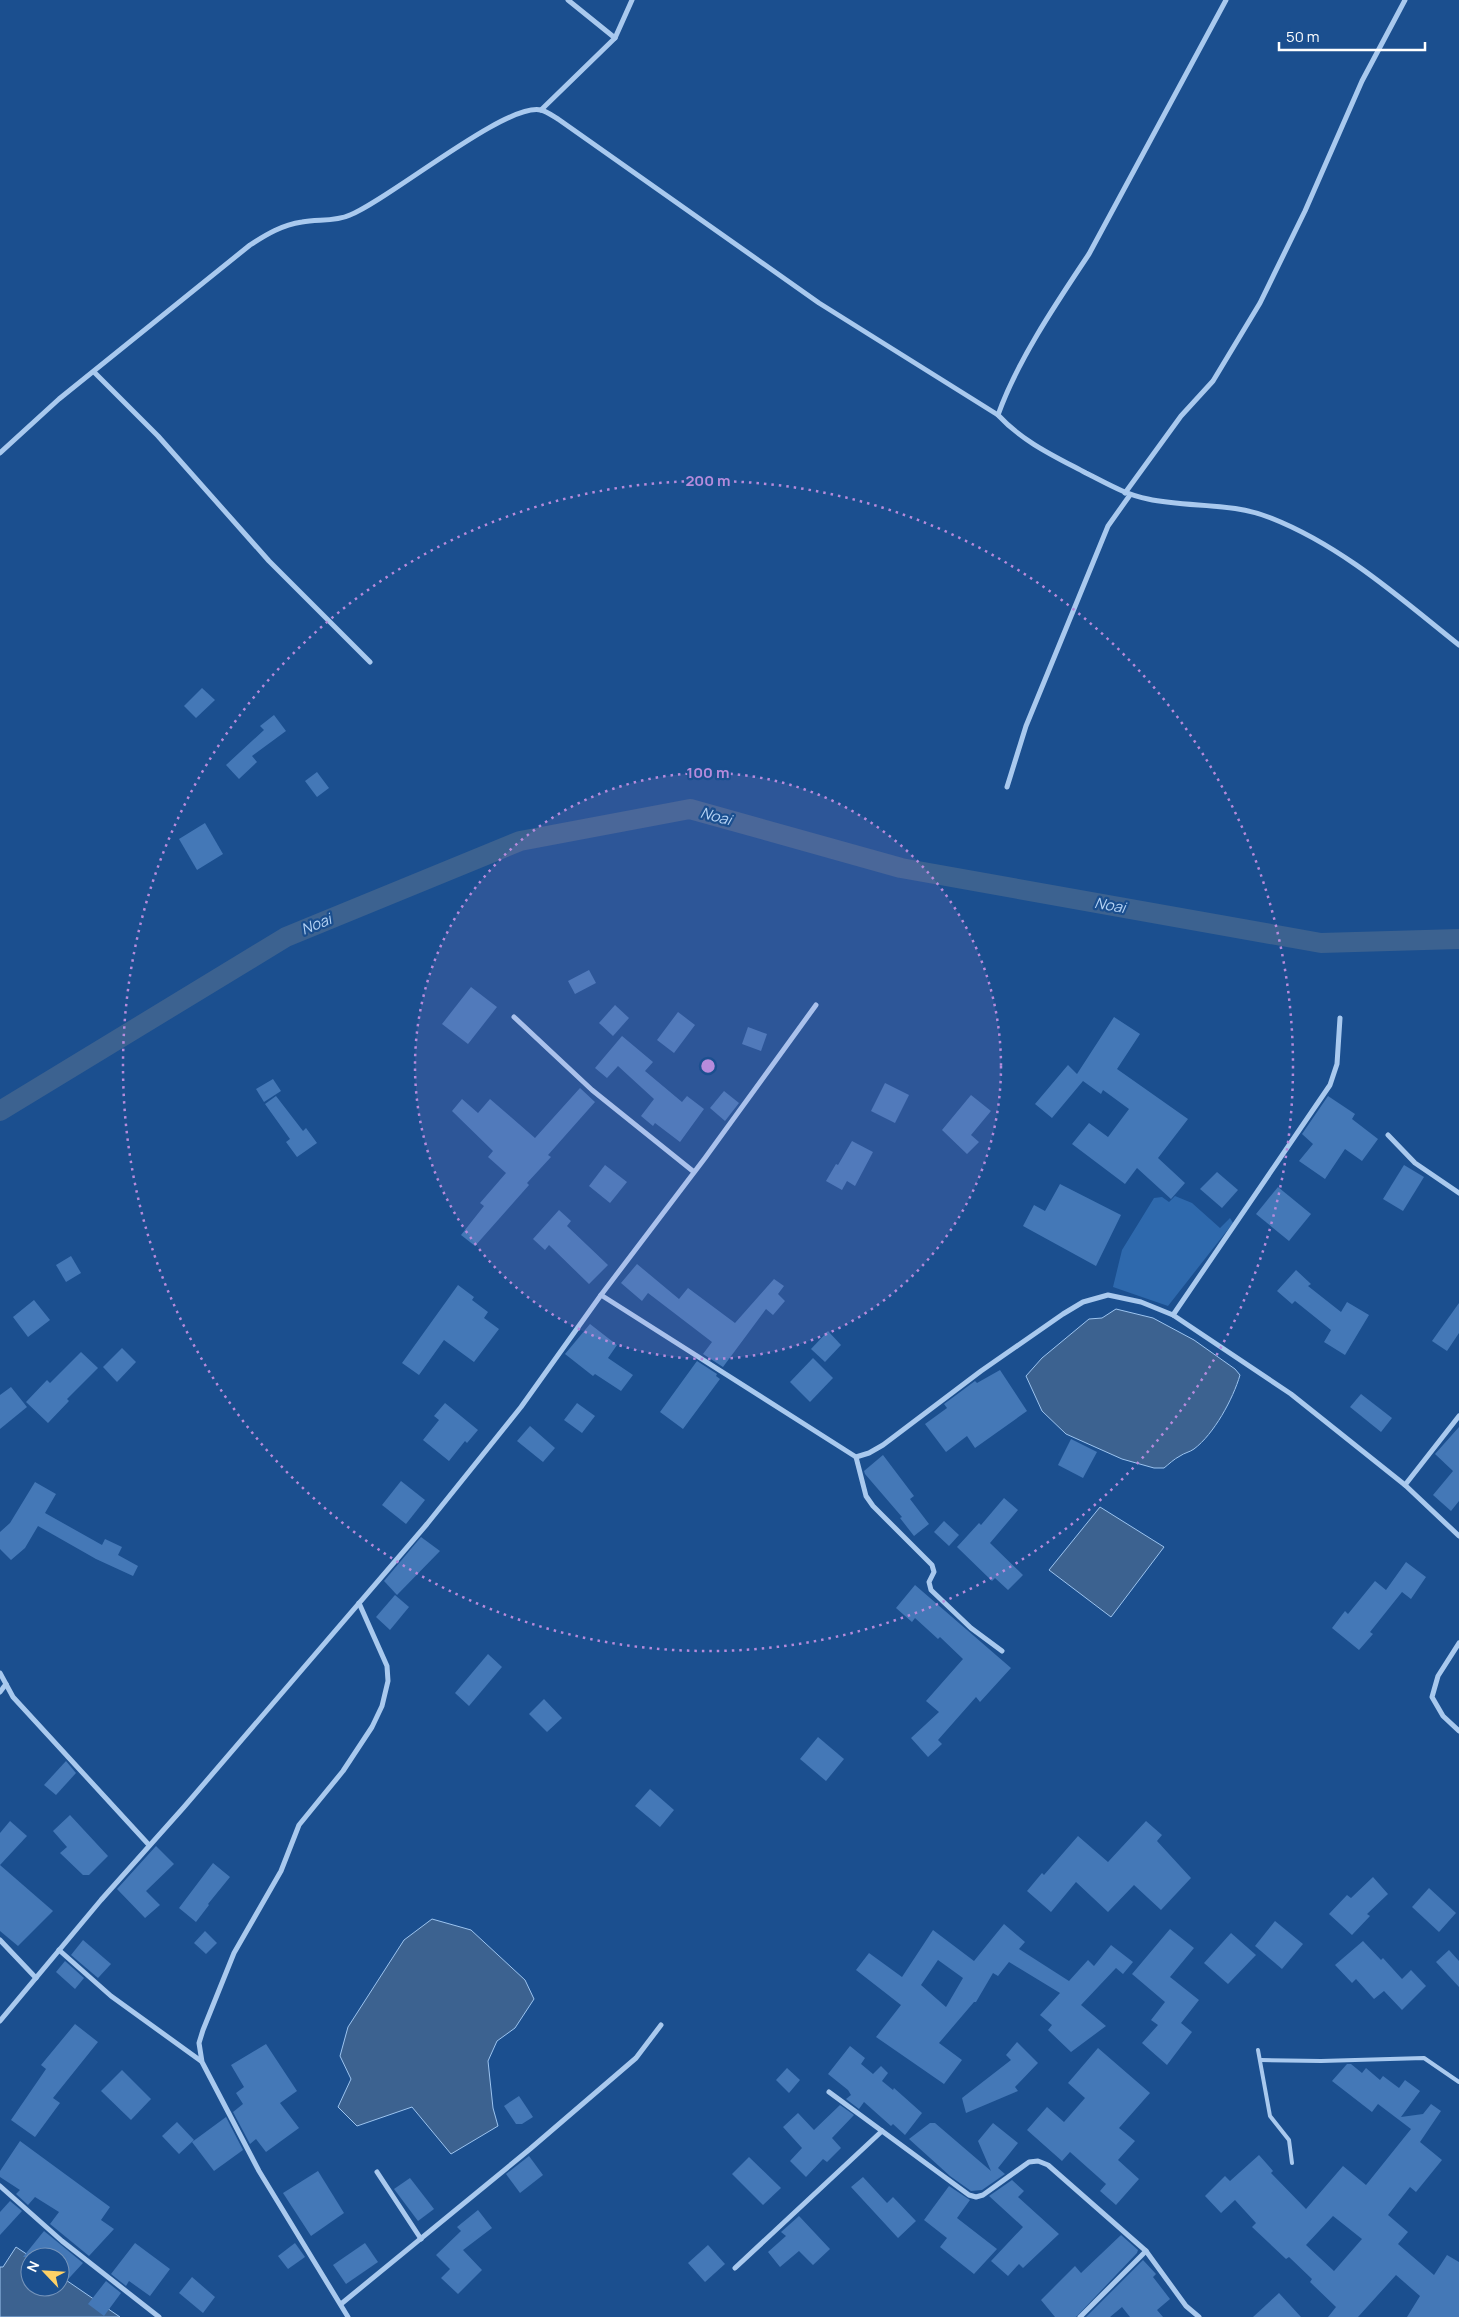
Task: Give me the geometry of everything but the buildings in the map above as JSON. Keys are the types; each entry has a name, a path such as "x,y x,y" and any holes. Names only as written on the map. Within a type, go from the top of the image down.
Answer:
{"street":[{"path":"568,0 616,38"},
{"path":"541,110 616,38 632,0"},
{"path":"998,415 1007,390 1065,290 1089,254 1226,0"},
{"path":"1007,787 1026,726 1108,526 1127,494 1181,416 1213,381 1260,303 1305,211 1362,81 1406,0"},
{"path":"0,453 59,400 250,245 276,229 302,222 349,216 371,205 472,137 526,110 541,110 558,119 819,303 998,415 1011,429 1031,444 1127,494 1150,500 1237,508 1271,518 1314,539 1372,575 1459,645"},
{"path":"94,372 158,436 269,561 370,662"},
{"path":"0,2020 427,1524 521,1407 601,1294 694,1172 816,1006"},
{"path":"514,1017 592,1090 694,1172"},
{"path":"1173,1315 1330,1085 1337,1064 1340,1018"},
{"path":"1388,1135 1415,1163 1459,1194"},
{"path":"601,1294 856,1457 866,1496 873,1506 932,1565 934,1572 929,1582 931,1590 971,1628 1002,1651"},
{"path":"856,1457 870,1453 883,1445 981,1371 1084,1302 1108,1295 1141,1302 1173,1315 1291,1394 1404,1485 1459,1536"},
{"path":"1404,1485 1459,1416"},
{"path":"348,2317 259,2171 202,2062 199,2052 203,2030 234,1953 281,1871 299,1825 349,1764 382,1706 388,1682 387,1666 359,1603"},
{"path":"1459,1643 1438,1676 1432,1697 1444,1716 1459,1731"},
{"path":"0,1672 13,1697 149,1845"},
{"path":"0,1692 6,1684"},
{"path":"0,1940 36,1978"},
{"path":"59,1950 111,1996 202,2062"},
{"path":"341,2304 530,2149 636,2058 661,2025"},
{"path":"829,2092 970,2195 976,2197 983,2195 1029,2162 1038,2162 1048,2166 1146,2251 1186,2306 1199,2317"},
{"path":"735,2268 882,2131"},
{"path":"377,2172 420,2239"},
{"path":"0,2186 62,2241 159,2317"},
{"path":"1080,2317 1146,2251"}],"lane":[{"path":"1258,2050 1270,2116 1289,2140 1292,2163"},
{"path":"1261,2060 1321,2061 1424,2058 1459,2082"}],"shaded area":[{"path":"1175,1196 1192,1203 1220,1228 1230,1218 1233,1223 1168,1306 1113,1287 1122,1250 1154,1198 1162,1197 1169,1202"},
{"path":"1116,1309 1153,1318 1194,1340 1235,1369 1240,1375 1228,1405 1209,1434 1194,1449 1178,1457 1164,1468 1154,1468 1122,1459 1066,1434 1042,1411 1026,1376 1042,1358 1089,1319 1102,1318"},
{"path":"1100,1507 1164,1547 1111,1617 1049,1570"},
{"path":"432,1919 471,1930 525,1980 534,1999 515,2028 497,2041 488,2061 493,2108 498,2126 451,2154 412,2107 357,2126 338,2107 351,2079 340,2056 348,2027 404,1940"},
{"path":"16,2247 20,2250 20,2297 70,2297 70,2283 120,2317 0,2317 0,2267 3,2267"}],"waterway":[{"name":"Noai","path":"0,1111 286,937 520,841 690,809 901,868 1321,943 1459,939"}]}
